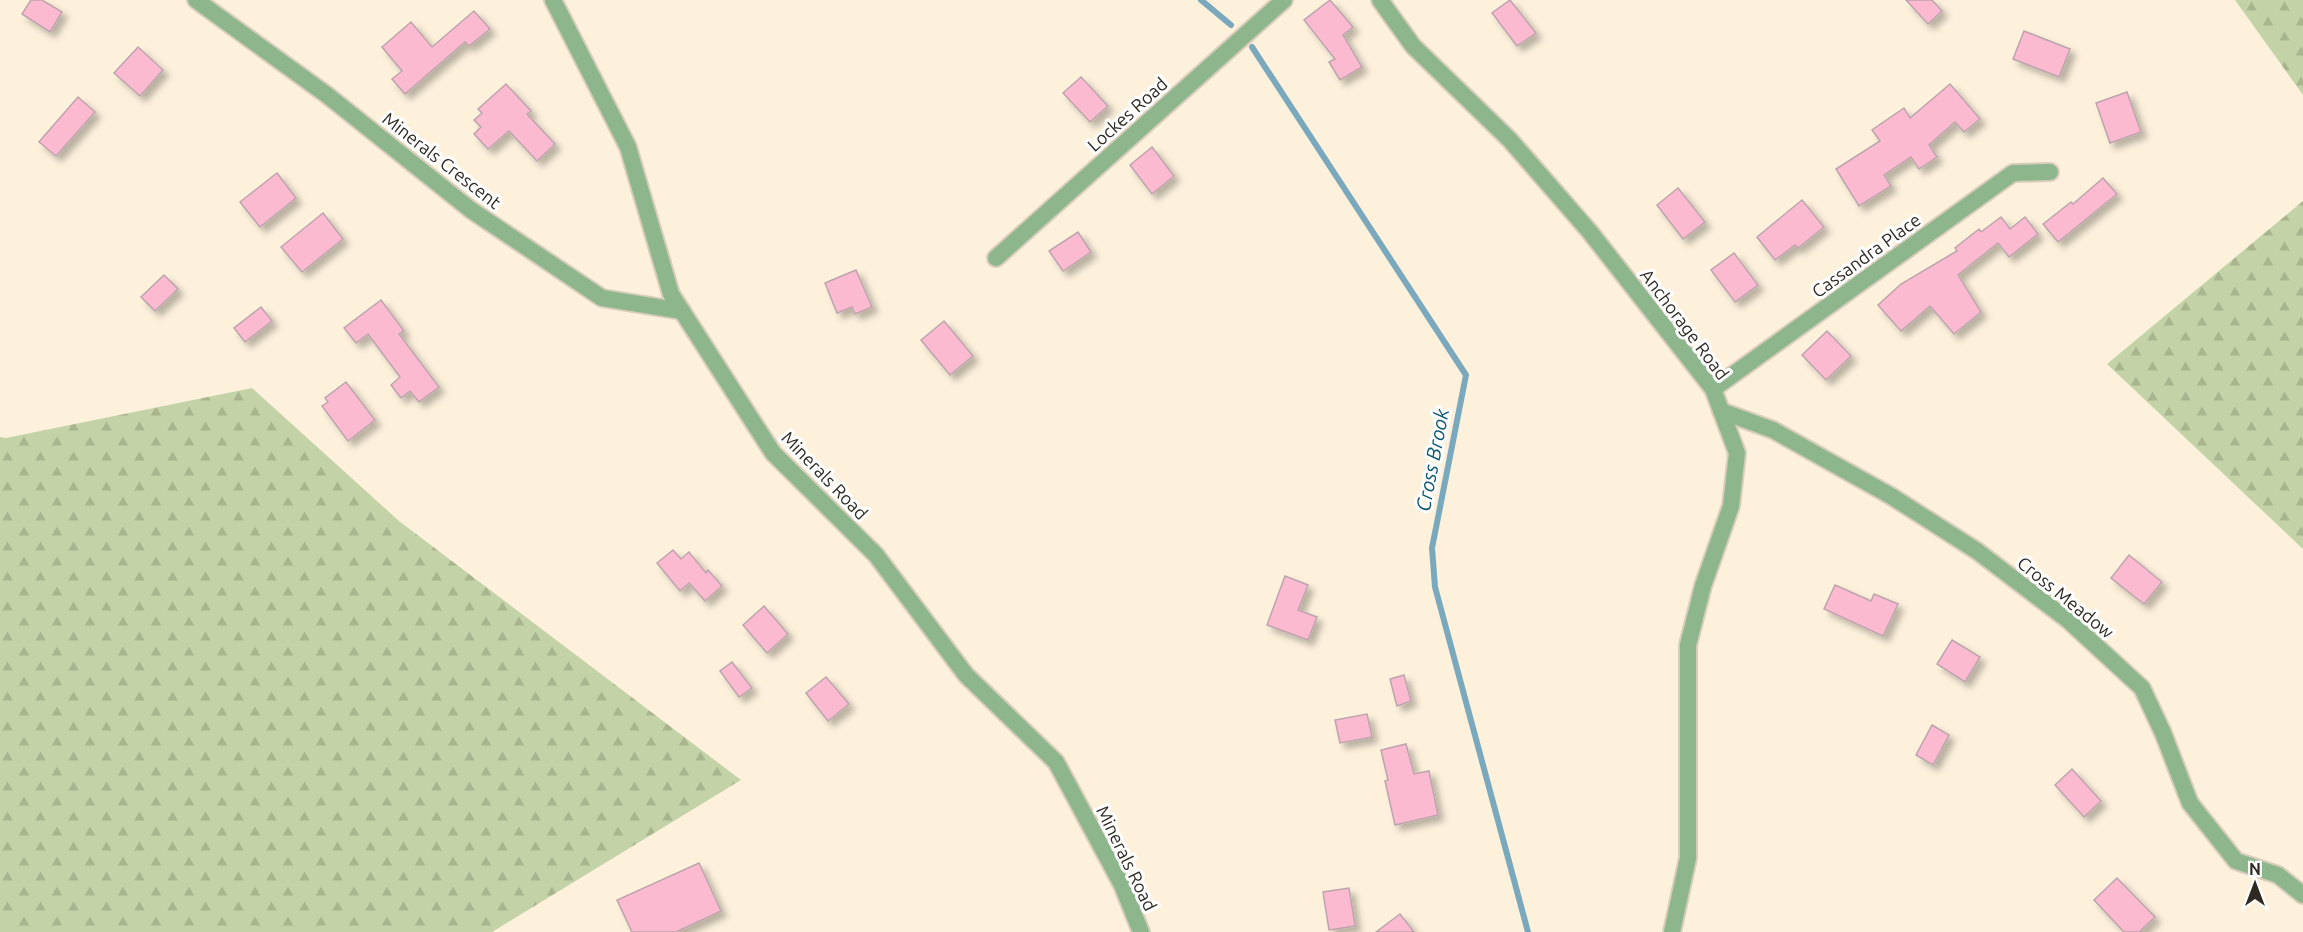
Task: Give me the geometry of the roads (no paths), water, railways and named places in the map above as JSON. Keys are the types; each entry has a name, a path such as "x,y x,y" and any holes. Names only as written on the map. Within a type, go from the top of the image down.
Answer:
{"street":[{"name":"Minerals Crescent","path":"196,0 327,95 471,210 602,298 682,311"},
{"name":"Minerals Road","path":"553,0 628,147 671,294 773,453 876,555 966,675 1056,762 1122,885 1141,932"},
{"name":"Lockes Road","path":"996,258 1284,0"},
{"name":"Anchorage Road","path":"1380,0 1413,46 1510,140 1590,232 1713,389 1737,453 1731,506 1702,586 1688,645 1688,858 1672,932"},
{"name":"Cassandra Place","path":"1713,389 2013,173 2050,172"},
{"name":"Cross Meadow","path":"1721,411 1773,430 1891,496 1977,551 2068,620 2142,688 2163,732 2190,803 2236,861 2278,875 2303,895"}],"waterway":[{"name":"Cross Brook","path":"1201,0 1231,25"},
{"name":"Cross Brook","path":"1252,47 1466,375 1432,548 1435,587 1528,932"}]}
